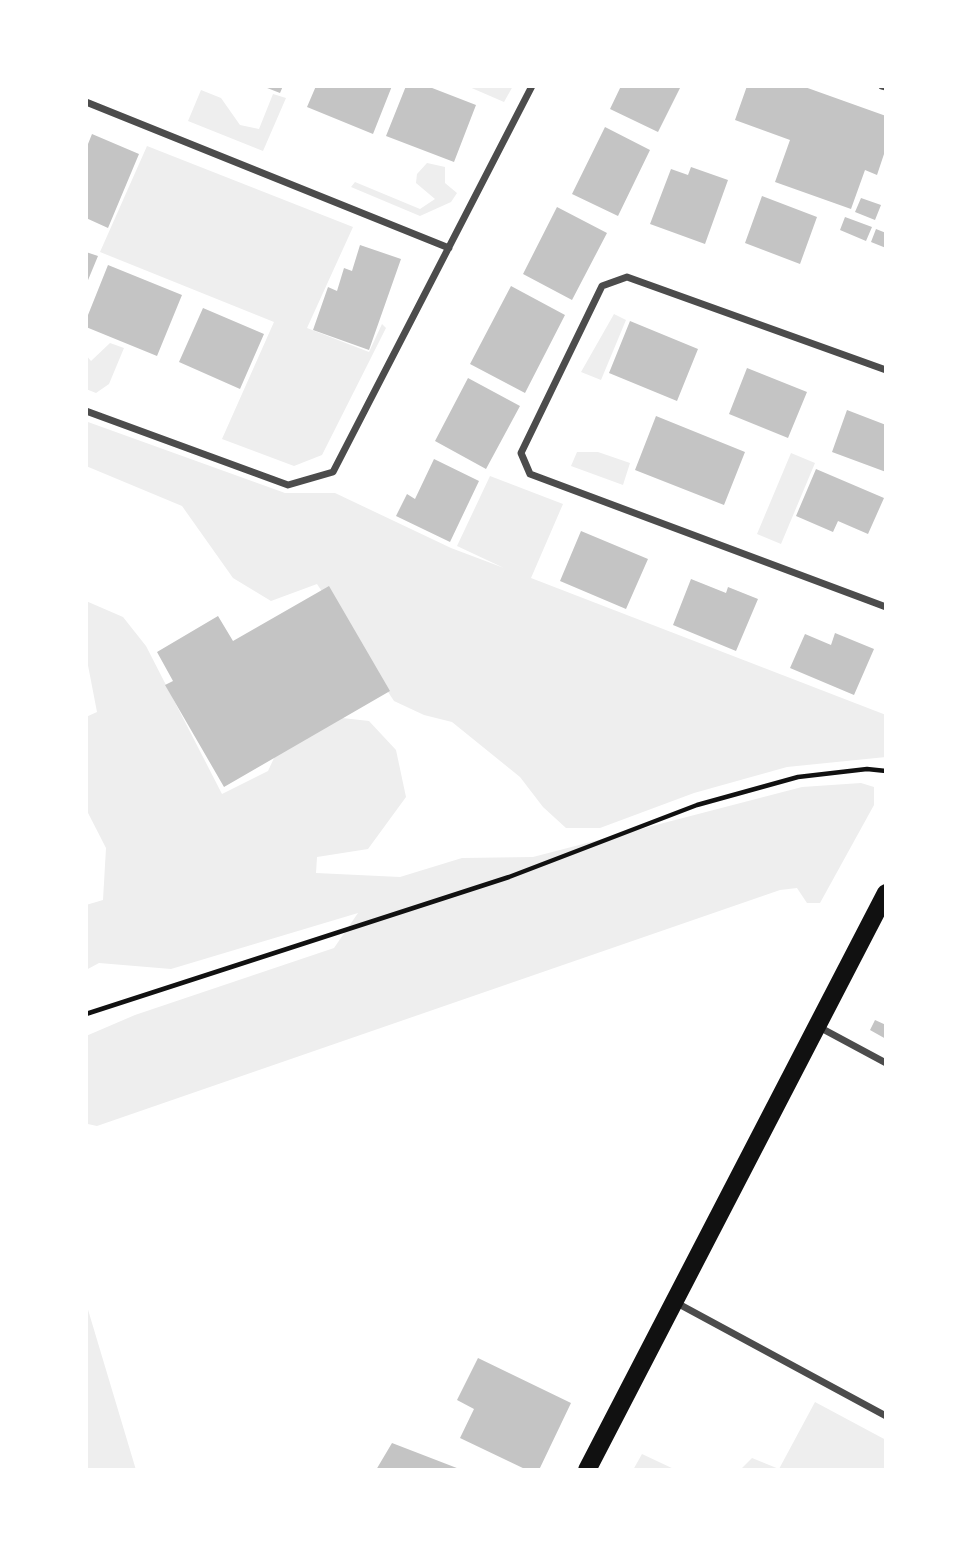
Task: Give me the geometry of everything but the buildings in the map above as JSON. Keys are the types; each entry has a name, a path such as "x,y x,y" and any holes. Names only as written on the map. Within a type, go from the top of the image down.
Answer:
{"main road":[{"path":"587,1470 886,893"}],"street":[{"path":"86,411 288,485 333,472 532,86"},
{"path":"86,102 449,248"},
{"path":"886,370 627,277 602,286 520,453 530,474 886,607"},
{"path":"818,1026 886,1063"},
{"path":"675,1302 886,1416"}],"path":[{"path":"86,1014 509,877 697,805 798,777 867,769 886,771"}],"shaded area":[{"path":"467,86 513,86 504,102"},
{"path":"201,90 221,98 240,125 259,129 273,94 286,98 263,151 188,121"},
{"path":"147,146 353,227 307,328 369,352 382,324 386,328 322,455 294,466 222,439 274,322 100,252"},
{"path":"427,163 445,167 445,183 457,193 451,202 420,216 351,187 355,182 420,209 435,199 416,183 417,174"},
{"path":"614,314 626,320 601,380 581,372"},
{"path":"110,343 124,348 109,384 96,393 86,389 86,355 91,361"},
{"path":"88,422 285,493 335,493 451,548 504,568 457,546 490,476 563,504 531,578 886,715 886,757 787,767 694,793 600,828 566,828 543,807 520,777 452,722 424,715 394,701 317,584 271,601 233,578 182,506 86,466"},
{"path":"577,452 598,452 630,463 623,485 571,466"},
{"path":"791,453 815,463 781,544 757,534"},
{"path":"86,601 123,617 146,646 222,794 268,771 281,743 324,716 369,721 396,750 406,797 368,849 317,857 316,873 400,877 462,858 533,857 802,787 861,783 874,787 874,805 820,903 807,903 797,888 780,890 97,1126 88,1124 86,1036 135,1015 334,948 358,913 171,969 99,963 86,970 86,905 103,900 106,848 86,809 86,717 97,712 86,655"},
{"path":"86,1303 136,1470 86,1470"},
{"path":"815,1402 886,1440 886,1470 740,1470 752,1458 779,1469"},
{"path":"642,1454 676,1470 633,1470"}]}
